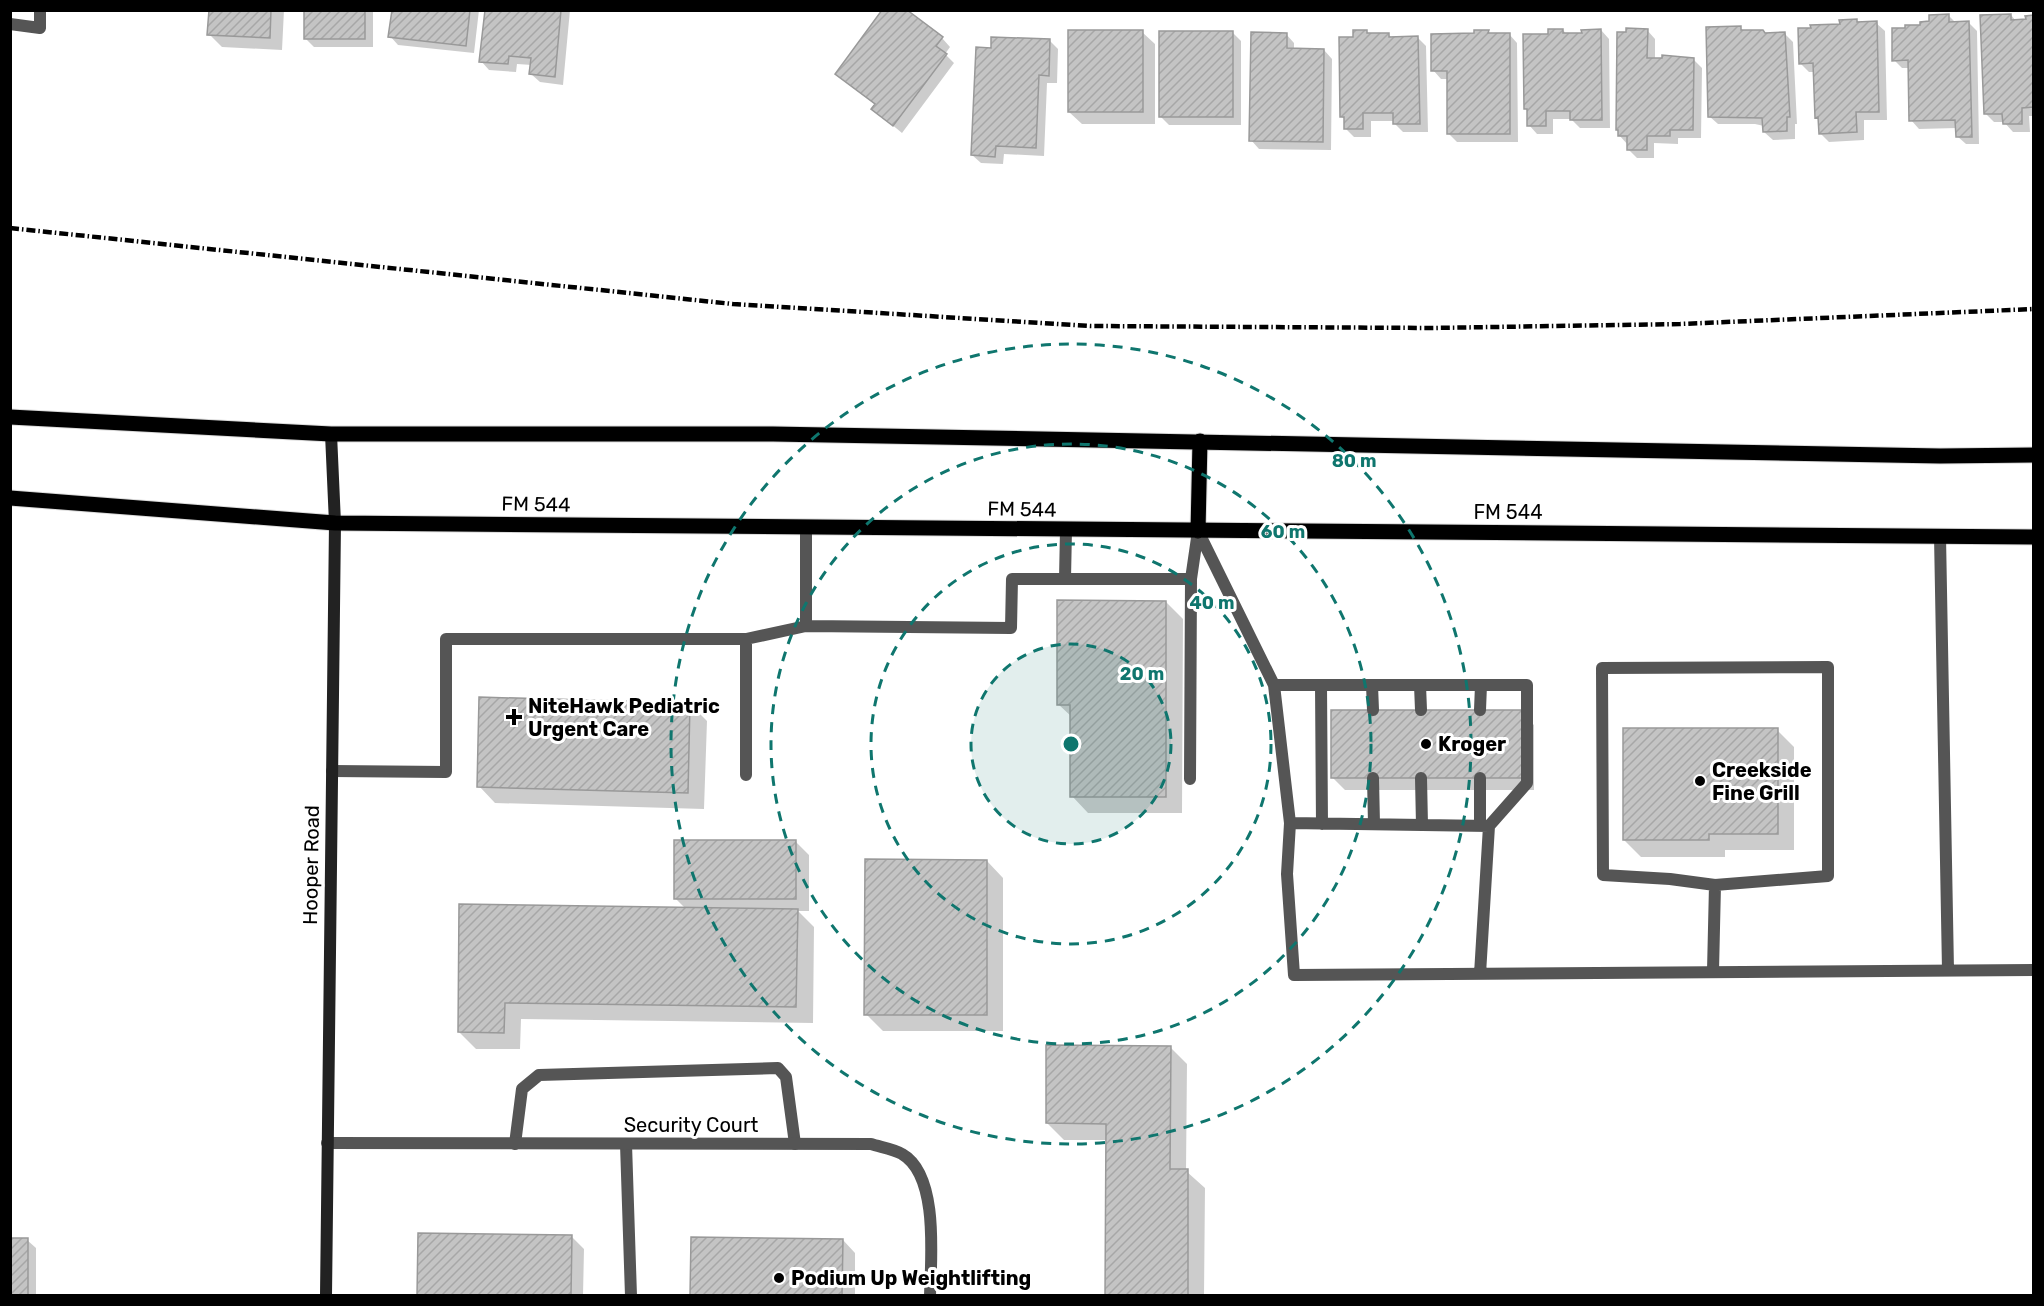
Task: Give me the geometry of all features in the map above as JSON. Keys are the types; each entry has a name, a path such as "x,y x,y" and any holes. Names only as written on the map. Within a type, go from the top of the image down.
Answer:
{"main road":[{"path":"10,417 331,434 773,434 1929,456 2034,455"},
{"path":"1198,531 1200,441"},
{"name":"FM 544","path":"10,498 335,523 2034,537"}],"street":[{"path":"10,24 40,28 40,10"},
{"name":"Hooper Road","path":"326,1296 335,523 331,434"},
{"path":"806,527 806,626"},
{"path":"1065,579 1066,530"},
{"path":"1190,779 1191,579 1198,531"},
{"path":"1198,531 1274,686 1290,823 1287,874 1294,975 2034,970"},
{"path":"1940,536 1948,970"},
{"path":"332,771 446,772 446,639 746,639 806,626 1011,628 1012,579 1191,579"},
{"path":"746,639 746,775"},
{"path":"1828,667 1828,876 1715,885 1670,879 1603,875 1602,668 1828,667"},
{"path":"1274,686 1527,685 1527,783 1484,826 1290,823"},
{"path":"1321,686 1322,824"},
{"path":"1372,686 1373,710"},
{"path":"1420,686 1421,710"},
{"path":"1480,710 1481,686"},
{"path":"1373,778 1374,824"},
{"path":"1421,778 1422,825"},
{"path":"1480,778 1484,826 1480,974"},
{"path":"1713,971 1715,885"},
{"path":"514,1144 522,1089 539,1075 778,1068 786,1077 795,1144"},
{"name":"Security Court","path":"327,1143 871,1144 903,1154 921,1172 930,1199 930,1296"},
{"path":"626,1144 631,1296"}],"building":[{"path":"209,10 271,10 270,38 207,35"},
{"path":"304,10 365,10 365,39 304,39"},
{"path":"392,10 470,10 466,46 388,37"},
{"path":"485,10 561,10 555,77 529,74 531,58 509,56 508,64 479,62"},
{"path":"882,10 907,10 943,37 936,46 947,54 893,126 871,109 875,104 835,74"},
{"path":"1949,14 1949,22 1969,21 1972,137 1956,137 1955,120 1909,121 1908,60 1892,61 1892,28 1920,25 1920,22 1929,21 1929,15"},
{"path":"2011,14 2011,20 2026,19 2025,16 2034,15 2034,107 2022,108 2022,124 2003,124 2002,114 1984,114 1980,15"},
{"path":"1857,19 1857,22 1877,21 1879,112 1856,112 1857,132 1819,134 1818,117 1815,118 1813,63 1799,64 1798,28 1811,28 1810,25 1840,24 1839,20"},
{"path":"1741,26 1741,30 1763,30 1765,33 1785,32 1790,117 1787,117 1787,131 1763,132 1762,118 1708,117 1706,27"},
{"path":"1626,28 1648,29 1647,58 1662,58 1662,55 1694,58 1693,130 1670,130 1670,136 1647,136 1647,150 1627,150 1627,136 1618,136 1618,130 1616,130 1617,32 1626,32"},
{"path":"1548,29 1563,29 1563,33 1582,33 1581,30 1601,29 1602,120 1570,120 1570,111 1546,111 1546,126 1527,126 1527,109 1524,109 1523,34 1548,34"},
{"path":"1068,30 1143,30 1143,112 1068,112"},
{"path":"1353,30 1367,30 1367,33 1389,33 1389,37 1418,36 1420,124 1393,124 1393,113 1363,113 1363,129 1344,129 1344,117 1340,117 1339,37 1353,37"},
{"path":"1474,30 1489,30 1488,33 1510,33 1510,134 1447,134 1447,71 1431,71 1431,34 1474,33"},
{"path":"1159,31 1233,31 1233,117 1159,117"},
{"path":"1251,32 1287,33 1287,48 1324,49 1323,142 1249,141"},
{"path":"991,37 1050,39 1049,76 1039,75 1036,148 996,146 995,157 971,155 976,47 991,48"},
{"path":"1057,600 1166,601 1166,797 1070,797 1070,705 1057,705"},
{"path":"479,697 690,703 688,793 477,787"},
{"name":"Kroger","path":"1331,710 1522,710 1522,778 1331,778"},
{"name":"Creekside Fine Grill","path":"1623,728 1778,728 1778,834 1709,834 1709,840 1623,840"},
{"path":"674,840 796,840 796,899 674,899"},
{"path":"865,859 987,860 987,1015 864,1015"},
{"path":"459,904 798,909 796,1007 505,1003 504,1033 458,1032"},
{"path":"1046,1045 1171,1046 1170,1169 1188,1169 1188,1296 1105,1296 1106,1124 1046,1123"},
{"path":"418,1233 572,1235 571,1296 417,1296"},
{"path":"691,1237 843,1239 842,1296 690,1296"},
{"path":"10,1238 28,1238 28,1296 10,1296"}],"railway":[{"path":"10,228 733,304 1090,326 1431,328 1680,324 2034,309"}],"place":[{"name":"NiteHawk Pediatric Urgent Care","path":"514,717"},
{"name":"Kroger","path":"1426,744"},
{"name":"Creekside Fine Grill","path":"1700,781"},
{"name":"Podium Up Weightlifting","path":"779,1278"}]}
